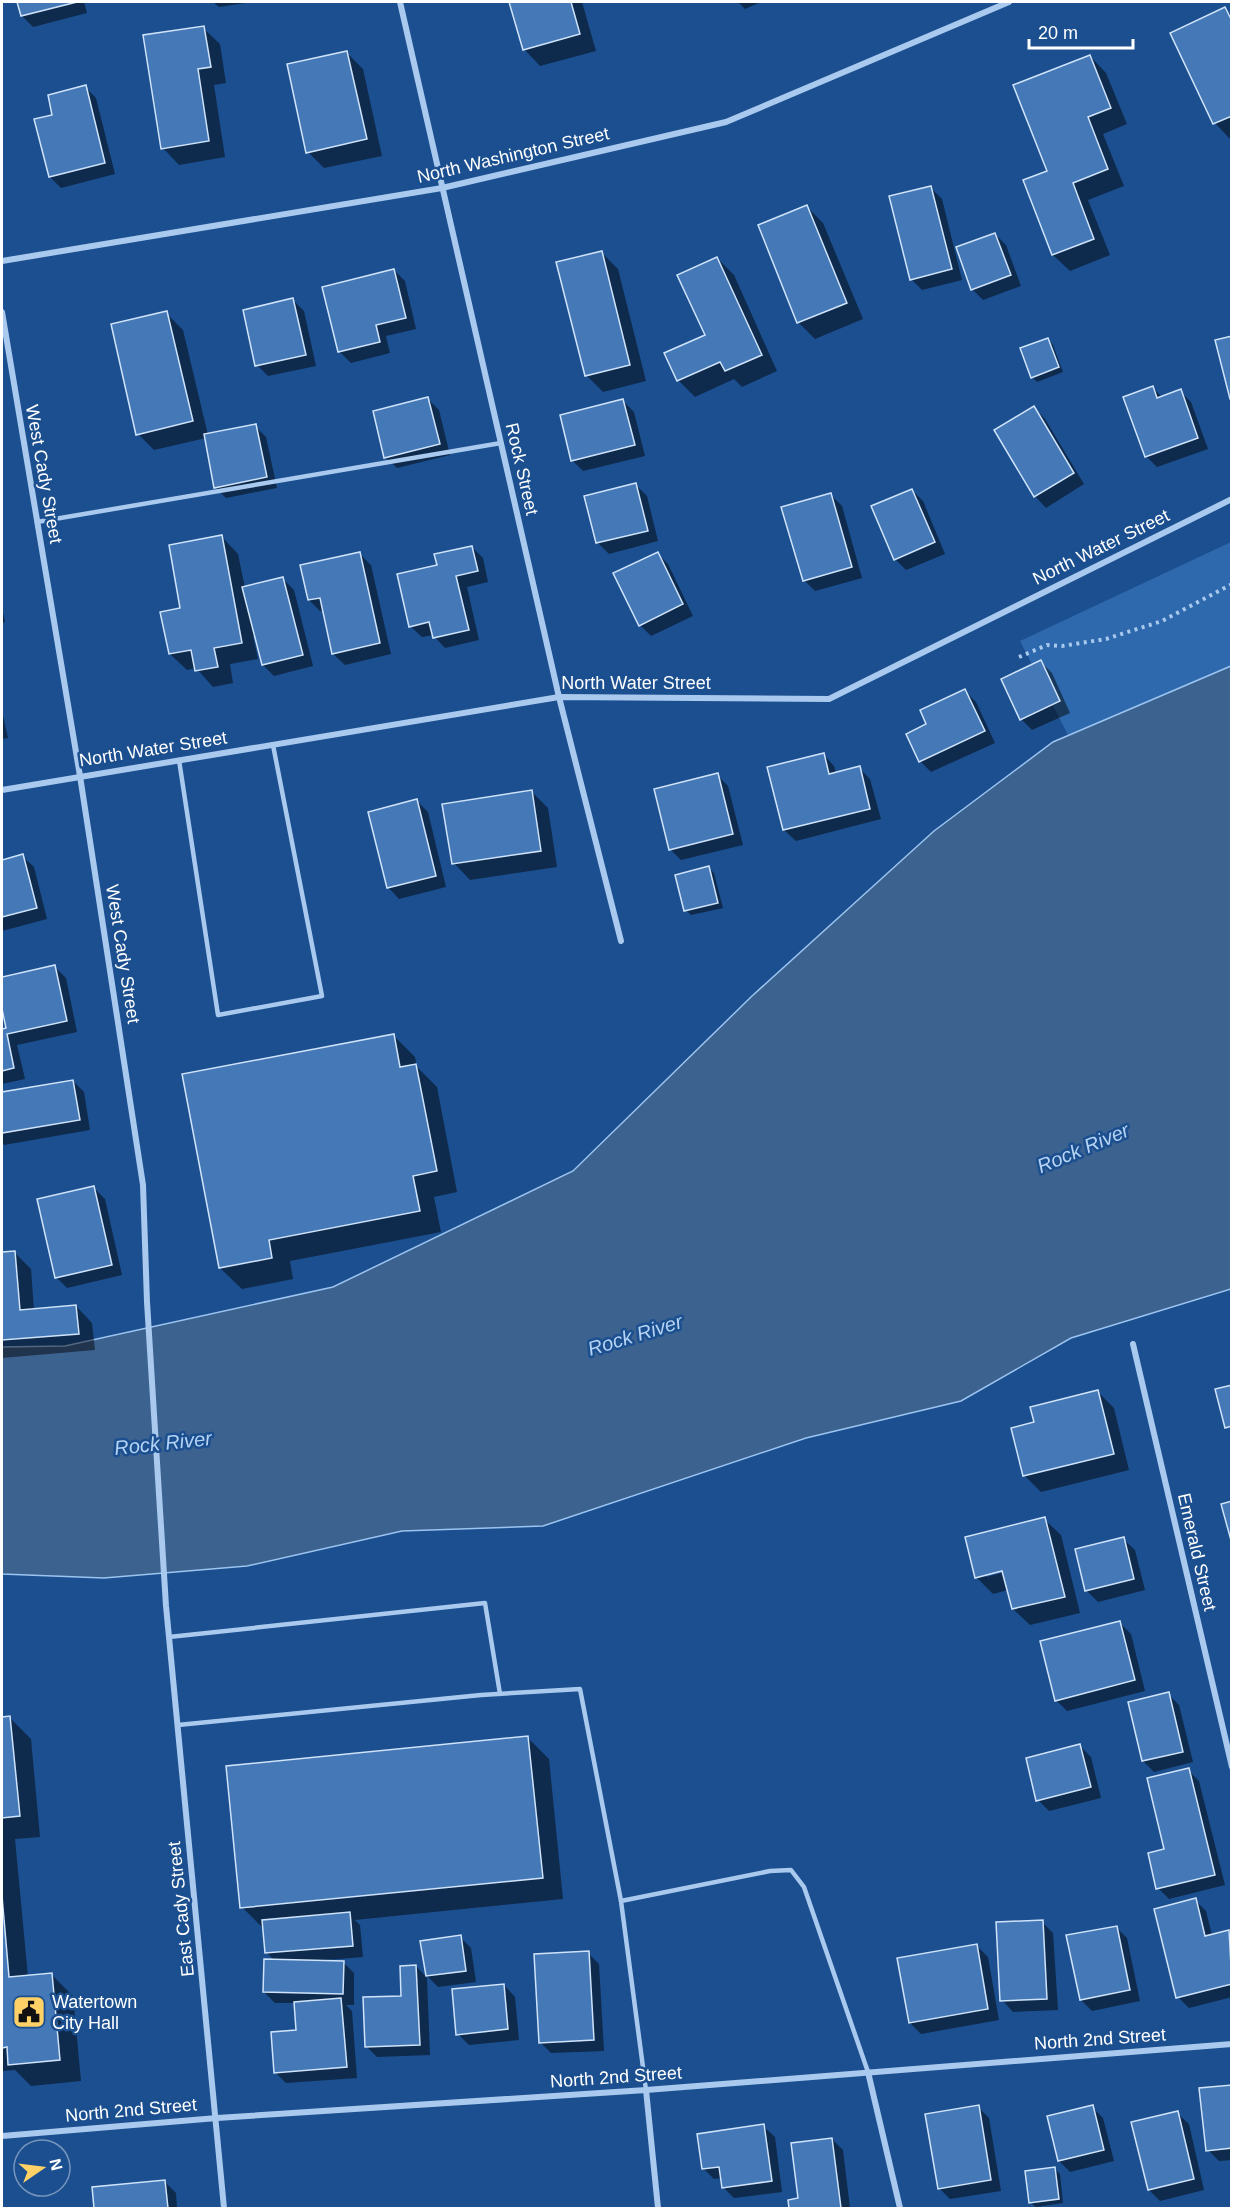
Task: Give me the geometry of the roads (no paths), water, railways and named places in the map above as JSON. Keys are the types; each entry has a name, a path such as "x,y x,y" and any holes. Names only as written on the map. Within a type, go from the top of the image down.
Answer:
{"street":[{"name":"Rock Street","path":"400,2 559,697 621,941"},
{"name":"North Washington Street","path":"2,261 442,188 726,122 1009,2"},
{"name":"West Cady Street","path":"2,312 80,776 143,1185 147,1302 166,1606"},
{"name":"North Water Street","path":"2,790 559,697 829,699 1232,499"},
{"name":"Emerald Street","path":"1133,1344 1232,1767"},
{"name":"East Cady Street","path":"166,1606 224,2208"},
{"name":"North 2nd Street","path":"2,2136 217,2118 646,2090 1232,2044"},
{"path":"868,2072 900,2208"},
{"path":"646,2090 658,2208"}],"lane":[{"path":"37,522 501,443"},
{"path":"179,760 218,1015 322,996 273,745"},
{"path":"169,1637 485,1603 500,1694"},
{"path":"178,1725 500,1694 580,1689 621,1901 646,2090"},
{"path":"621,1901 770,1871 791,1870 804,1887 868,2072"}],"water":[{"name":"Rock River","path":"1231,666 1231,1289 1071,1338 961,1401 806,1438 543,1526 402,1531 247,1566 104,1578 2,1574 2,1347 65,1346 333,1287 573,1171 752,996 934,831 1053,742"}],"place":[{"name":"Watertown City Hall","path":"29,2012"}]}
